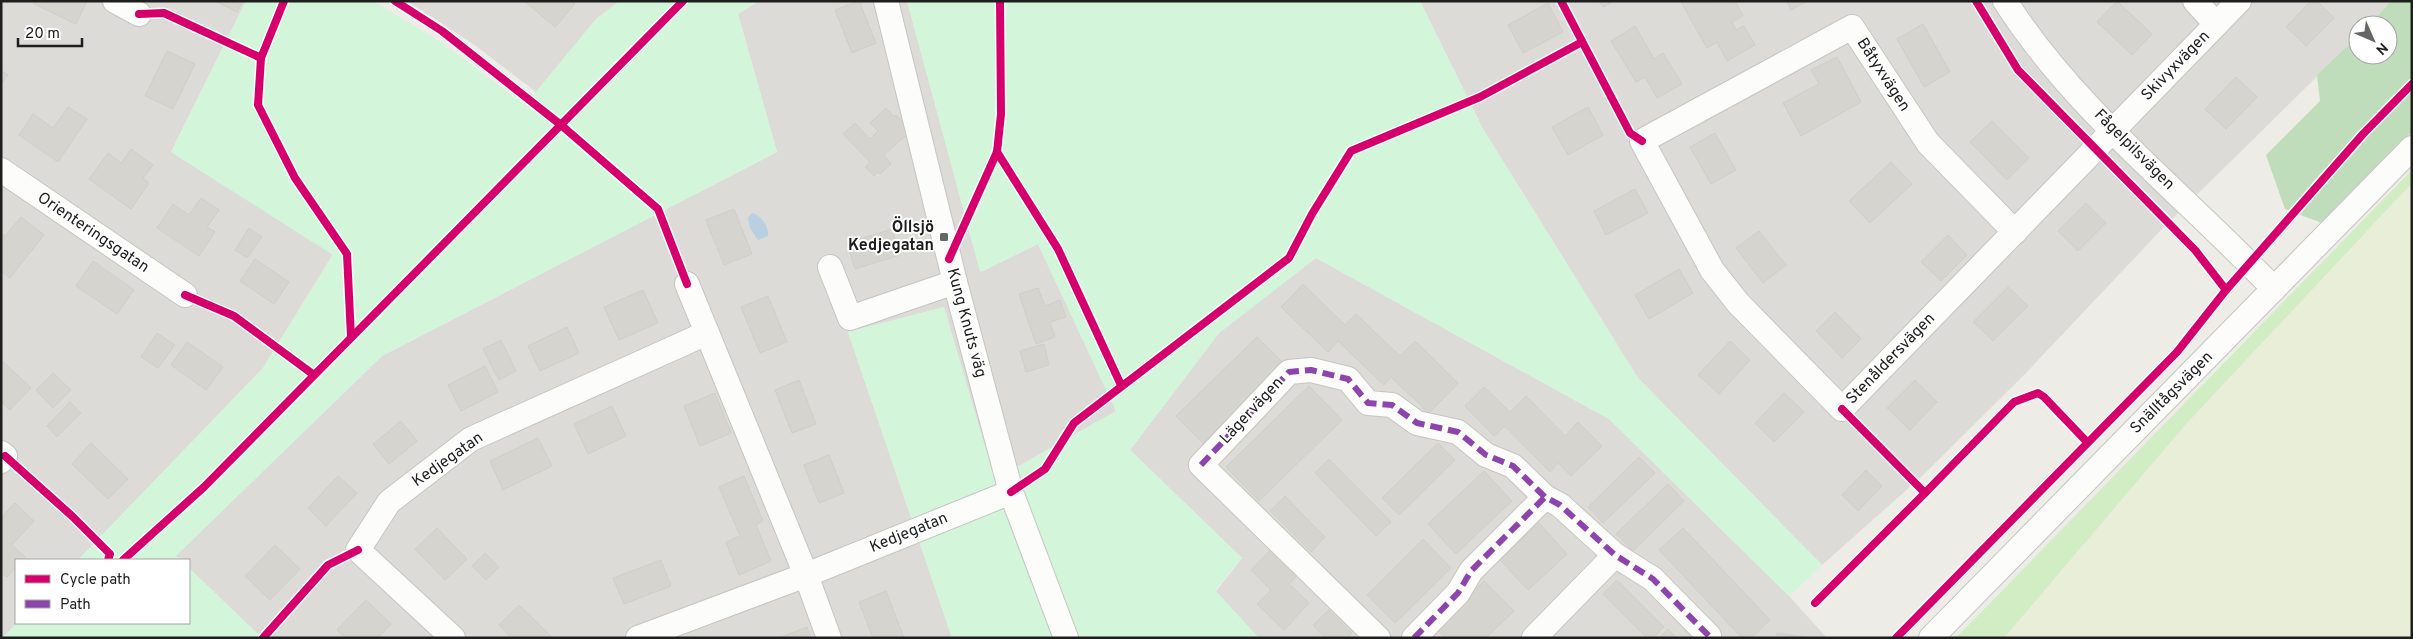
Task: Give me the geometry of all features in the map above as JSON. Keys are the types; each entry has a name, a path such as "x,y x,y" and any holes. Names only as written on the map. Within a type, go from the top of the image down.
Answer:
{"street":[{"path":"115,1 140,14"},
{"name":"Kung Knuts väg","path":"886,1 955,282 1011,492 1066,638"},
{"name":"Fågelpilsvägen","path":"2005,1 2035,46 2113,132 2274,289"},
{"path":"2196,1 2216,24"},
{"name":"Skivyxvägen","path":"2113,132 2239,1"},
{"name":"Båtyxvägen","path":"1642,140 1852,27 1928,143 2015,232"},
{"name":"Stenåldersvägen","path":"1642,140 1712,270 1738,303 1842,409 2113,132"},
{"name":"Snälltågsvägen","path":"1931,638 2412,148"},
{"name":"Orienteringsgatan","path":"1,170 185,295"},
{"path":"830,267 850,318 955,282"},
{"path":"687,284 806,575 829,638"},
{"name":"Kedjegatan","path":"453,638 358,550 390,502 471,439 707,333"},
{"name":"Lägervägen","path":"1378,638 1201,465 1289,372 1311,370 1348,379 1368,403 1392,405 1417,423 1458,432 1486,455 1513,466 1545,497 1560,505 1614,554 1653,579 1709,636 1707,638"},
{"path":"1,453 5,456 1,461"},
{"name":"Kedjegatan","path":"638,638 806,575 1011,492"},
{"path":"1414,638 1458,593 1471,571 1545,497"},
{"path":"1534,638 1614,554"}],"shaded area":[{"path":"1,1 246,1 171,152 333,254 263,368 79,559 15,559 16,624 2,638"},
{"path":"407,1 620,1 597,18 536,92 476,46"},
{"path":"759,1 907,1 981,272 1038,244 1116,411 994,480 944,307 848,332 952,638 262,638 190,569 190,559 179,559 175,556 382,356 777,152 738,14"},
{"path":"1420,1 2391,1 2378,15 2348,15 2348,46 2161,230 2025,374 1920,478 1822,565 1638,378 1483,129"},
{"path":"1316,258 1609,419 1789,596 1827,638 1257,638 1214,594 1242,558 1130,450 1219,333"}],"green space":[{"path":"246,1 373,1 439,41 525,105 597,18 620,1 759,1 738,14 777,152 382,356 176,556 179,559 79,559 263,368 333,255 171,152"},
{"path":"907,1 1420,1 1483,129 1638,378 1822,565 1789,596 1609,419 1316,258 1219,333 1130,450 1242,558 1215,590 1259,638 952,638 848,332 944,307 995,480 1116,411 1038,244 980,272"},
{"path":"2391,1 2412,1 2412,132 2322,223 2285,209 2266,155 2320,101 2317,75 2348,46 2348,65 2398,65 2398,15 2378,15"},
{"path":"2412,170 2412,183 2186,424 2004,638 1956,638"},
{"path":"2412,183 2412,638 2004,638 2186,424"},
{"path":"190,569 262,638 2,638 16,624 190,624"}],"water":[{"path":"752,213 764,222 768,236 758,240 750,228 748,218"}],"building":[{"path":"35,1 87,1 76,24 34,4"},
{"path":"215,1 243,1 237,12"},
{"path":"524,1 572,1 575,4 555,27"},
{"path":"859,1 876,43 852,53 835,10"},
{"path":"1599,1 1614,1 1603,7"},
{"path":"1735,1 1743,16 1732,22 1736,30 1744,26 1755,45 1727,61 1717,42 1707,48 1681,2"},
{"path":"1787,1 1807,1 1791,10"},
{"path":"2117,1 2152,34 2132,55 2097,22"},
{"path":"2311,1 2317,1 2334,18 2306,46 2286,27"},
{"path":"1548,3 1563,32 1523,53 1508,25"},
{"path":"1923,24 1950,72 1924,87 1897,39"},
{"path":"1635,26 1654,59 1663,53 1682,84 1657,98 1645,77 1636,82 1611,41"},
{"path":"167,51 195,64 173,109 145,96"},
{"path":"1837,57 1861,102 1801,136 1783,103 1819,84 1811,70"},
{"path":"1,71 8,75 1,84"},
{"path":"2236,77 2257,97 2226,129 2205,109"},
{"path":"68,107 87,119 58,162 19,135 33,114 53,128"},
{"path":"1588,107 1603,135 1568,155 1552,127"},
{"path":"886,108 894,117 896,115 911,131 884,155 891,164 880,174 878,172 874,176 865,167 870,162 843,134 855,123 870,139 878,131 870,123"},
{"path":"1992,121 2029,158 2007,180 1970,142"},
{"path":"1715,133 1736,170 1711,184 1690,147"},
{"path":"131,149 153,165 143,178 149,183 131,209 89,179 108,153 121,163"},
{"path":"1891,162 1912,184 1870,223 1849,201"},
{"path":"1635,189 1648,213 1606,235 1594,211"},
{"path":"201,198 219,210 207,227 215,232 199,256 157,228 173,204 189,215"},
{"path":"2086,203 2106,223 2078,251 2058,231"},
{"path":"734,209 752,254 724,265 706,220"},
{"path":"21,217 44,235 10,278 1,271 1,233 5,236"},
{"path":"249,228 262,237 247,258 235,250"},
{"path":"892,229 900,255 855,269 847,243"},
{"path":"1759,231 1786,265 1763,283 1736,248"},
{"path":"1948,235 1967,255 1941,281 1921,262"},
{"path":"255,259 289,282 274,304 240,281"},
{"path":"93,261 134,290 117,314 76,286"},
{"path":"1679,269 1693,293 1649,319 1635,295"},
{"path":"1303,284 1345,325 1356,314 1400,356 1415,341 1458,383 1429,413 1391,377 1384,385 1338,341 1328,352 1281,307"},
{"path":"2008,287 2028,306 1993,341 1973,322"},
{"path":"1038,288 1045,306 1060,300 1066,317 1050,322 1055,337 1036,344 1019,294"},
{"path":"643,290 658,323 619,340 604,307"},
{"path":"768,296 787,342 760,353 741,307"},
{"path":"1835,312 1861,339 1842,358 1816,331"},
{"path":"567,327 579,353 540,371 528,346"},
{"path":"157,333 175,345 158,368 141,357"},
{"path":"1257,337 1286,366 1205,445 1176,416"},
{"path":"501,340 516,371 499,380 483,349"},
{"path":"1730,341 1750,360 1719,394 1698,375"},
{"path":"187,342 223,367 206,390 171,365"},
{"path":"1044,344 1049,365 1026,372 1020,351"},
{"path":"1,360 31,388 10,410 1,402"},
{"path":"485,366 498,392 461,411 448,385"},
{"path":"53,373 71,390 53,408 36,390"},
{"path":"799,380 816,424 792,433 775,390"},
{"path":"1915,380 1937,402 1910,430 1887,408"},
{"path":"1309,386 1342,420 1259,501 1226,467"},
{"path":"1484,387 1510,412 1526,396 1565,436 1578,422 1602,446 1571,476 1558,463 1550,472 1505,426 1494,436 1465,406"},
{"path":"715,393 731,433 700,446 684,406"},
{"path":"1784,393 1804,412 1774,442 1755,423"},
{"path":"70,402 81,413 57,437 47,426"},
{"path":"612,406 626,436 588,454 574,424"},
{"path":"401,421 417,441 389,464 373,444"},
{"path":"538,438 552,466 503,490 490,461"},
{"path":"91,443 128,479 108,499 72,464"},
{"path":"1438,443 1455,460 1399,515 1382,498"},
{"path":"829,455 844,493 819,503 804,465"},
{"path":"1639,457 1655,473 1603,523 1588,507"},
{"path":"1329,459 1391,522 1376,536 1315,473"},
{"path":"1866,470 1882,486 1858,511 1842,495"},
{"path":"1484,471 1512,501 1456,554 1428,524"},
{"path":"338,476 357,493 326,526 308,508"},
{"path":"744,476 763,521 756,525 771,561 739,575 726,542 740,536 719,487"},
{"path":"1668,484 1684,501 1633,551 1616,534"},
{"path":"1285,496 1325,537 1311,552 1270,511"},
{"path":"15,503 34,521 12,545 25,557 23,559 15,559 15,568 7,577 1,572 1,517"},
{"path":"1539,523 1567,554 1528,590 1500,560"},
{"path":"437,528 467,559 445,580 415,549"},
{"path":"1683,528 1770,620 1751,638 1742,638 1659,550"},
{"path":"1423,539 1451,568 1395,623 1367,595"},
{"path":"275,545 300,569 270,600 245,576"},
{"path":"1275,545 1302,571 1289,584 1309,603 1284,630 1257,604 1271,590 1251,570"},
{"path":"485,553 499,567 486,580 472,566"},
{"path":"661,560 671,586 624,604 613,578"},
{"path":"1617,580 1664,627 1653,638 1647,638 1603,594"},
{"path":"1484,581 1514,611 1486,638 1445,638 1436,628"},
{"path":"886,591 904,638 873,638 859,602"},
{"path":"366,600 391,624 378,638 345,638 337,630"},
{"path":"519,605 553,638 511,638 499,625"},
{"path":"1329,610 1352,633 1347,638 1325,638 1313,625"},
{"path":"807,627 811,638 779,638"},
{"path":"1668,629 1677,638 1659,638"},
{"path":"1777,633 1804,637 1804,638 1777,638"}],"marked path":[{"path":"1201,465 1289,372 1311,370 1348,379 1368,403 1392,405 1417,423 1458,432 1486,455 1513,466 1545,497 1560,505 1615,555 1653,579 1709,636 1707,638"},
{"path":"1414,638 1458,593 1471,571 1545,497"}],"cycle path":[{"path":"284,1 261,58 258,105 295,178 347,254 351,337"},
{"path":"395,1 442,31 561,125 658,209 687,284"},
{"path":"124,559 204,487 683,1"},
{"path":"949,259 997,152 1001,114 1000,1"},
{"path":"1561,1 1630,133 1642,141"},
{"path":"1976,1 2018,70 2195,250 2226,290"},
{"path":"139,14 164,13 261,58"},
{"path":"1011,492 1045,469 1074,423 1289,258 1312,214 1351,151 1480,97 1582,42"},
{"path":"1896,638 2177,352 2226,290 2363,134 2412,84"},
{"path":"997,152 1058,249 1121,385"},
{"path":"185,295 234,316 314,375"},
{"path":"1925,493 2014,402 2038,393 2087,442"},
{"path":"1815,603 1925,493 1842,409"},
{"path":"5,456 72,516 110,554 108,559"},
{"path":"263,638 328,565 358,550"}],"place":[{"name":"Öllsjö Kedjegatan","path":"944,237"}]}
